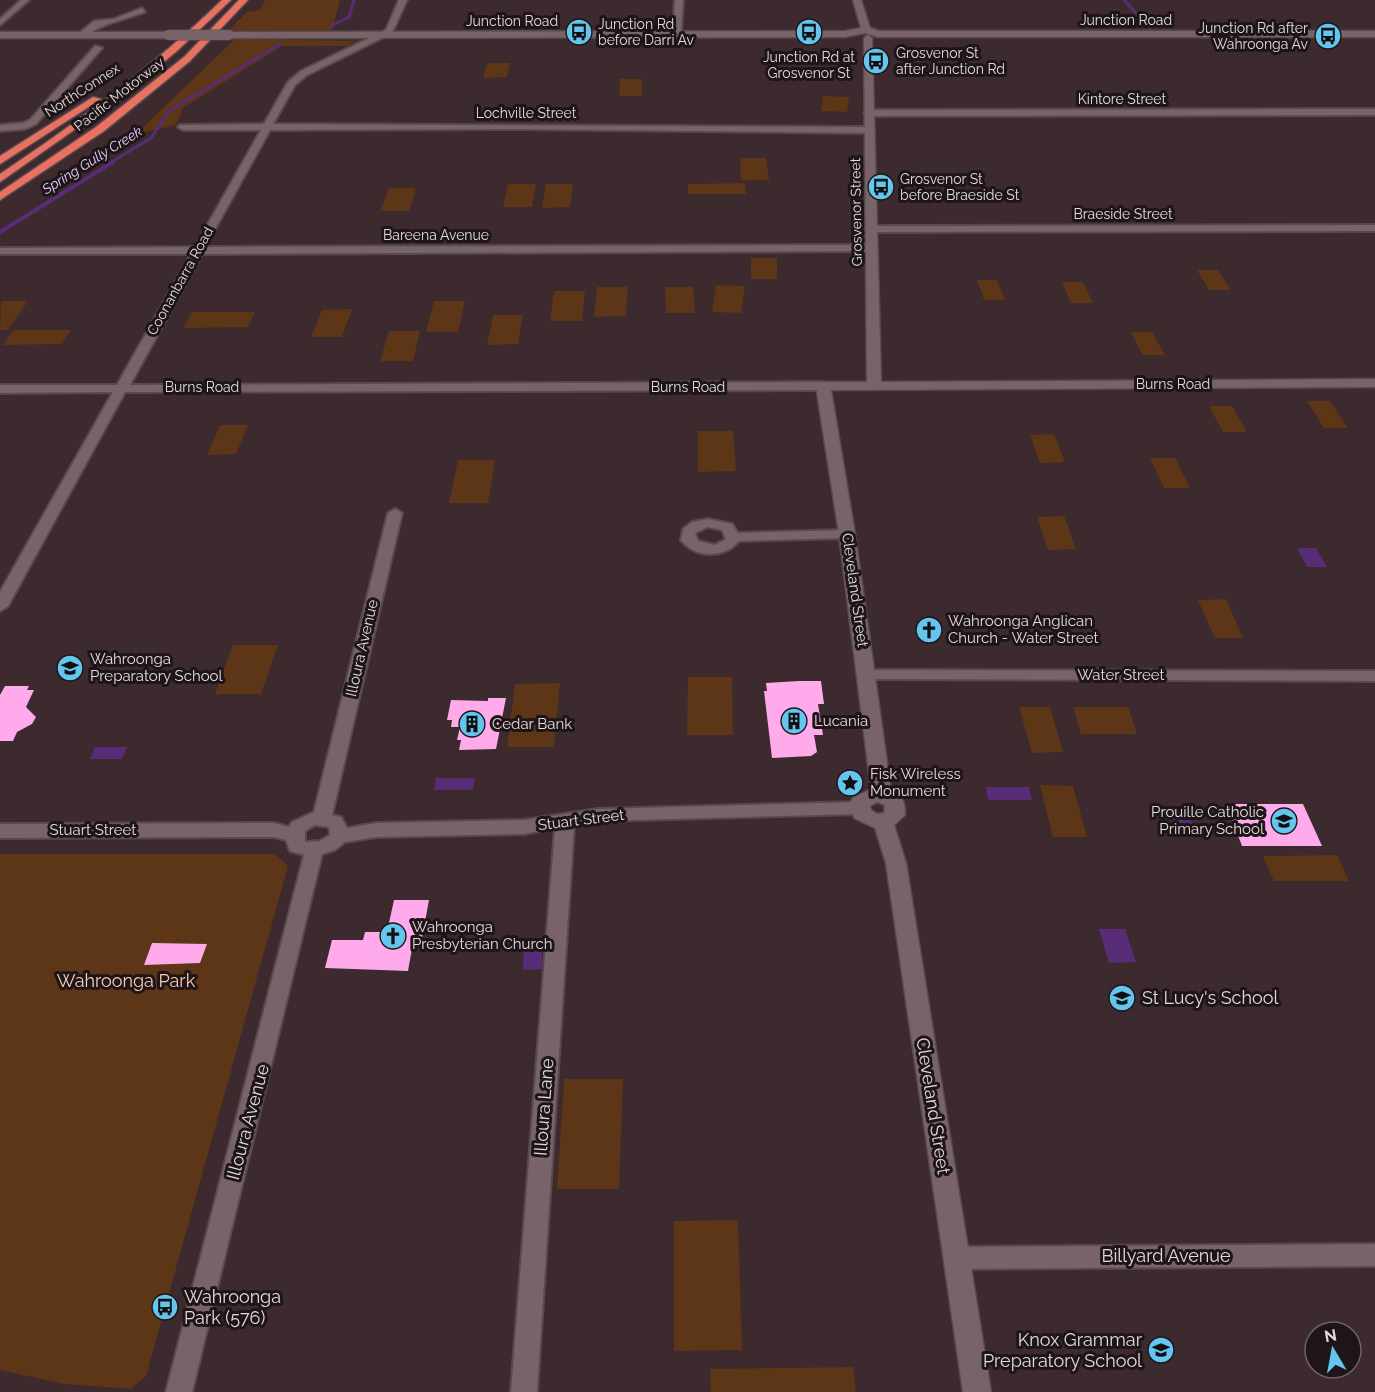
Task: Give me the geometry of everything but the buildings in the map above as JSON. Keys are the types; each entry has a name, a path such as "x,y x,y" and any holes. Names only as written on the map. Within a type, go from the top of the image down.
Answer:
{"highway":[{"name":"Pacific Motorway","path":"0,179 78,126 180,44 227,0"},
{"name":"Pacific Motorway","path":"0,197 100,129 155,85 187,59 244,0"},
{"name":"NorthConnex","path":"0,161 180,44"},
{"path":"6,207 95,145 155,85"}],"street":[{"path":"0,23 25,0"},
{"path":"383,35 391,28 403,0"},
{"path":"677,34 679,0"},
{"name":"Grosvenor Street","path":"857,0 871,34 869,130 874,385"},
{"path":"81,35 97,23 116,21 142,10"},
{"name":"Junction Road","path":"0,35 1375,33"},
{"name":"Coonanbarra Road","path":"0,606 197,250 297,78 383,35"},
{"path":"0,128 11,128 33,122 98,48"},
{"name":"Kintore Street","path":"869,113 1375,112"},
{"name":"Lochville Street","path":"183,127 869,130"},
{"name":"Braeside Street","path":"871,229 1375,228"},
{"name":"Bareena Avenue","path":"0,251 872,249"},
{"name":"Burns Road","path":"0,389 1375,383"},
{"name":"Cleveland Street","path":"823,386 847,534 882,796"},
{"name":"Illoura Avenue","path":"322,818 395,513"},
{"path":"734,537 847,534"},
{"path":"0,571 19,571"},
{"name":"Water Street","path":"867,675 1375,676"},
{"path":"882,796 890,798 897,809 891,819 884,822 870,820 859,808 863,799 882,796"},
{"name":"Stuart Street","path":"339,836 377,830 524,827 597,815 859,808"},
{"path":"322,818 335,822 339,827 339,836 329,847 314,851 297,846 294,835 305,822 322,818"},
{"name":"Illoura Lane","path":"524,1392 565,821"},
{"name":"Cleveland Street","path":"884,822 896,863 977,1392"},
{"name":"Stuart Street","path":"0,831 274,830 294,835"},
{"name":"Illoura Avenue","path":"179,1392 285,977 314,851"},
{"name":"Billyard Avenue","path":"956,1258 1375,1255"}],"green space":[{"path":"265,0 340,0 332,30 228,31 247,12 260,10"},
{"path":"235,39 355,41 347,46 282,46 183,108 176,125 136,134"},
{"path":"487,63 510,63 507,77 483,78"},
{"path":"620,79 642,79 642,96 619,96"},
{"path":"823,96 849,97 847,112 821,111"},
{"path":"740,158 766,158 769,180 741,180"},
{"path":"745,183 746,194 688,194 688,184"},
{"path":"508,184 536,184 532,207 503,207"},
{"path":"546,184 573,184 570,207 542,208"},
{"path":"389,188 416,188 409,211 380,211"},
{"path":"751,258 777,258 777,279 751,279"},
{"path":"1197,270 1218,270 1231,290 1209,290"},
{"path":"977,280 997,280 1005,300 984,300"},
{"path":"1062,282 1083,282 1093,303 1071,303"},
{"path":"716,285 745,286 741,313 712,312"},
{"path":"597,287 628,287 626,316 594,317"},
{"path":"665,287 693,287 695,313 666,313"},
{"path":"554,291 585,291 582,321 550,321"},
{"path":"1,301 28,301 8,330 0,330"},
{"path":"434,301 465,301 458,332 426,332"},
{"path":"352,309 342,337 311,337 322,310"},
{"path":"192,312 255,312 248,327 183,328"},
{"path":"493,315 523,315 518,344 487,345"},
{"path":"13,330 71,330 62,344 3,345"},
{"path":"389,331 420,331 413,361 380,361"},
{"path":"1131,332 1152,332 1165,355 1142,355"},
{"path":"1307,401 1330,401 1348,428 1324,428"},
{"path":"1209,406 1232,406 1247,432 1223,432"},
{"path":"220,425 248,425 236,454 207,455"},
{"path":"698,431 733,431 736,471 698,472"},
{"path":"1054,434 1065,462 1040,463 1030,435"},
{"path":"1150,458 1175,458 1190,488 1164,488"},
{"path":"458,460 495,460 488,503 449,503"},
{"path":"1064,516 1076,549 1048,550 1037,517"},
{"path":"1226,599 1243,638 1215,638 1198,600"},
{"path":"233,645 278,645 261,694 215,694"},
{"path":"688,677 732,677 733,735 687,735"},
{"path":"560,683 554,747 507,747 515,684"},
{"path":"1019,707 1050,707 1063,752 1032,753"},
{"path":"1073,707 1128,707 1137,734 1081,734"},
{"path":"1040,785 1073,786 1087,837 1053,837"},
{"name":"Wahroonga Park","path":"0,854 275,854 288,866 146,1376 131,1389 64,1384 0,1370"},
{"path":"1337,855 1349,881 1274,881 1263,856"},
{"path":"564,1079 623,1079 619,1189 557,1189"},
{"path":"738,1220 742,1350 674,1351 674,1221"},
{"path":"853,1367 856,1392 711,1392 710,1369"}],"shaded area":[{"path":"1297,548 1316,548 1327,567 1307,567"},
{"path":"95,747 127,747 122,759 90,759"},
{"path":"436,778 475,778 473,790 434,790"},
{"path":"986,787 1029,787 1032,800 988,800"},
{"path":"1168,810 1187,810 1197,836 1178,837"},
{"path":"1099,929 1125,929 1136,962 1109,963"},
{"path":"542,943 542,969 523,970 524,944"}],"waterway":[{"name":"Spring Gully Creek","path":"331,26 349,17 354,0"},
{"path":"1124,0 1150,28"},
{"name":"Spring Gully Creek","path":"110,163 151,138 169,111 280,44"},
{"name":"Spring Gully Creek","path":"0,232 113,162"}],"place":[{"name":"Junction Rd before Darri Av","path":"579,32"},
{"name":"Junction Rd at Grosvenor St","path":"809,32"},
{"name":"Junction Rd after Wahroonga Av","path":"1328,36"},
{"name":"Grosvenor St after Junction Rd","path":"876,61"},
{"name":"Grosvenor St before Braeside St","path":"881,187"},
{"name":"Wahroonga Anglican Church - Water Street","path":"929,630"},
{"name":"Wahroonga Preparatory School","path":"70,668"},
{"name":"Lucania","path":"794,721"},
{"name":"Cedar Bank","path":"472,724"},
{"name":"Fisk Wireless Monument","path":"850,783"},
{"name":"Prouille Catholic Primary School","path":"1284,821"},
{"name":"Wahroonga Presbyterian Church","path":"393,936"},
{"name":"St Lucy's School","path":"1122,998"},
{"name":"Wahroonga Park (576)","path":"165,1307"},
{"name":"Knox Grammar Preparatory School","path":"1161,1350"}]}
